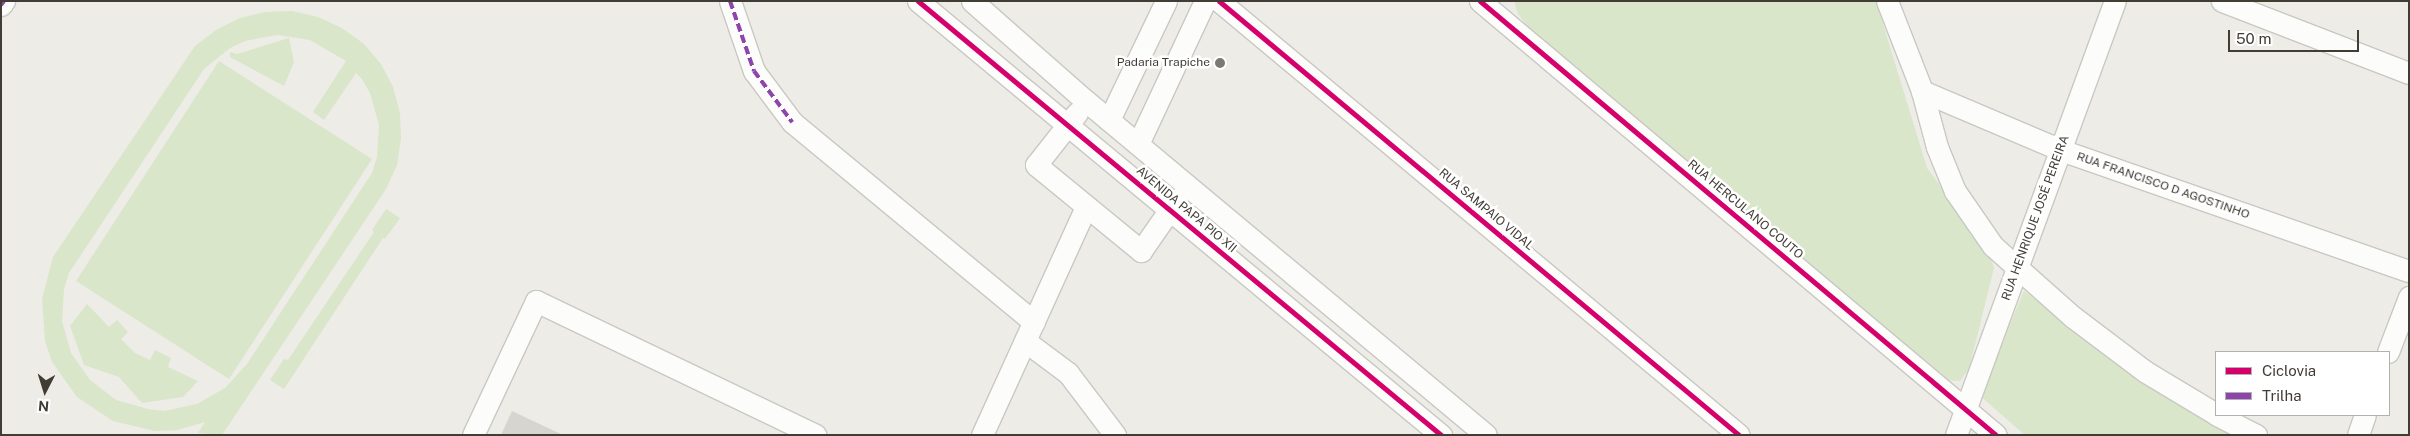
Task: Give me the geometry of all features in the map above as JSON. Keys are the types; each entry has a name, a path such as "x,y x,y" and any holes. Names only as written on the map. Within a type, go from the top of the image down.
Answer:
{"street":[{"path":"1,5 4,1"},
{"path":"730,1 754,71 792,122 1034,322"},
{"name":"AVENIDA PAPA PIO XII","path":"918,1 1069,124 1441,435"},
{"name":"AVENIDA PAPA PIO XII","path":"972,1 1086,101 1486,435"},
{"path":"1109,120 1166,1"},
{"path":"1138,144 1205,1"},
{"name":"RUA SAMPAIO VIDAL","path":"1219,1 1740,435"},
{"path":"1887,1 1922,91 1937,147 1954,191 1994,246 2017,270 2146,372 2215,413"},
{"name":"RUA HENRIQUE JOSÉ PEREIRA","path":"1956,435 2115,1"},
{"path":"2222,1 2409,73"},
{"name":"RUA HERCULANO COUTO","path":"1492,5 1996,435"},
{"name":"RUA FRANCISCO D AGOSTINHO","path":"1922,91 2061,150 2409,271"},
{"path":"1086,101 1036,165 1141,251 1186,185"},
{"path":"982,435 1086,207"},
{"path":"2388,351 2409,297"},
{"path":"473,435 536,301 816,435"},
{"path":"1025,341 1068,373 1115,435"},
{"path":"1382,385 1400,363"},
{"path":"2221,416 2256,435"},
{"path":"2358,435 2365,416"}],"green space":[{"path":"1514,1 1876,1 1927,168 1988,250 1994,268 1969,369 1960,381 1943,380 1535,35 1518,14"},
{"path":"292,11 318,17 342,28 364,44 381,64 393,87 400,113 401,139 397,165 386,189 222,435 198,433 205,422 177,430 155,431 113,421 77,397 52,362 45,341 42,299 53,257 195,46 216,30 240,18 265,12","holes":["277,35 310,40 346,61 313,112 324,120 356,73 370,93 379,125 377,157 372,173 247,364 225,388 197,404 164,411 148,409 116,400 90,380 71,353 62,321 64,289 69,273 204,69 230,48 245,41"]},
{"path":"289,38 294,62 284,86 230,57 230,52 237,54"},
{"path":"219,61 372,159 229,379 76,281"},
{"path":"386,209 400,218 385,239 383,238 284,389 270,380 284,359 288,360 374,232 372,230"},
{"path":"2024,291 2186,409 2241,435 2025,435 1980,396"},
{"path":"87,304 109,327 117,320 128,332 121,339 135,353 150,360 155,350 171,358 168,367 198,381 183,397 142,403 119,377 84,365 70,326"}],"building":[{"path":"512,411 563,435 501,435"}],"marked path":[{"path":"1,5 4,1"},
{"path":"730,1 754,71 792,122"}],"cycle path":[{"path":"918,1 1441,435"},
{"path":"1219,1 1739,435"},
{"path":"1480,1 1996,435"}],"place":[{"name":"Padaria Trapiche","path":"1220,63"}]}
